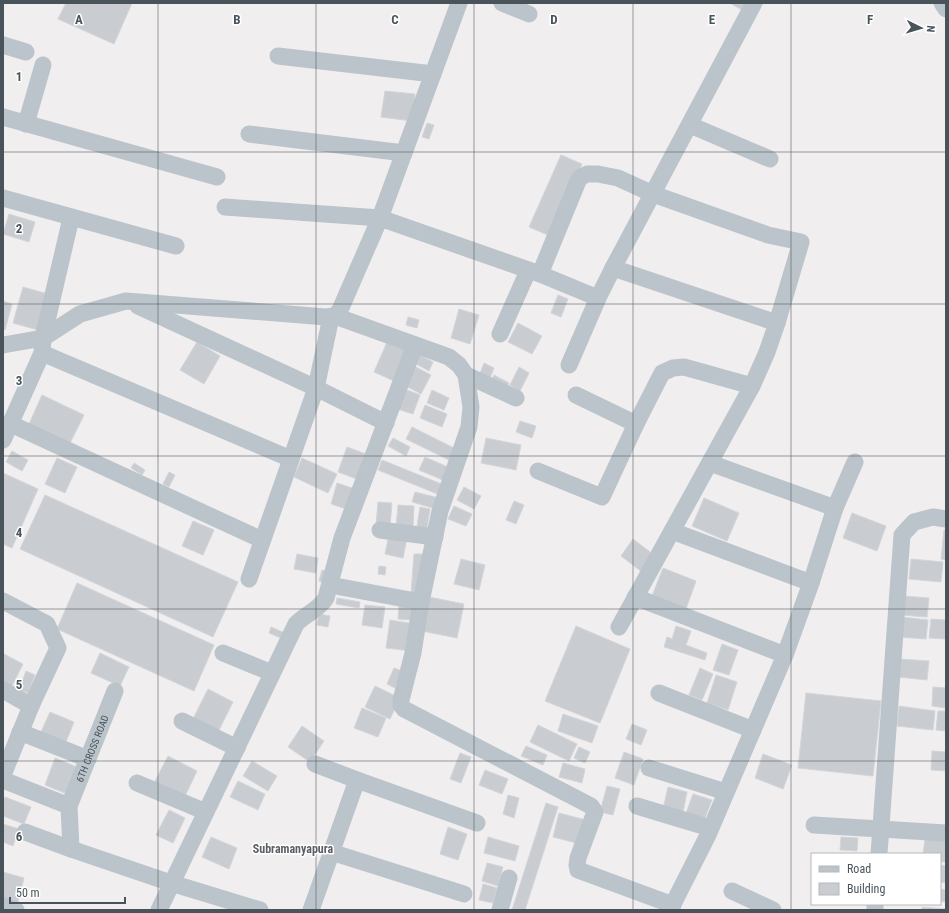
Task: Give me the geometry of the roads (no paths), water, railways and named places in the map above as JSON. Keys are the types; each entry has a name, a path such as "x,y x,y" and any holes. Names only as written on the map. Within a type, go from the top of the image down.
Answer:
{"street":[{"path":"249,579 316,388 333,316 340,310 380,218 459,3"},
{"path":"502,3 529,14"},
{"path":"569,365 598,298 613,268 754,3"},
{"path":"942,3 946,9"},
{"path":"3,45 26,52"},
{"path":"278,56 433,74"},
{"path":"26,124 43,65"},
{"path":"3,117 217,177"},
{"path":"690,125 770,159"},
{"path":"249,134 404,153"},
{"path":"500,334 534,272 578,180 587,174 618,178 653,194 768,235 801,242 767,352 752,386 619,627"},
{"path":"3,198 176,246"},
{"path":"225,207 380,218 534,272 598,298"},
{"path":"3,440 43,346 71,218"},
{"path":"613,268 776,323"},
{"path":"43,346 80,314 126,301 333,316 449,357 459,365 466,375 471,407 469,427 440,511 421,602 413,653 401,705 404,710 591,806 595,812 578,858 578,870 672,907 710,828 785,655 811,583 835,508 855,462"},
{"path":"126,301 316,388 386,423"},
{"path":"3,345 43,346 291,460"},
{"path":"159,910 296,624 323,603 330,585 342,538 415,345"},
{"path":"538,471 602,497 662,373 673,368 684,367 752,386"},
{"path":"466,375 516,398"},
{"path":"576,395 636,424"},
{"path":"11,424 262,540"},
{"path":"710,463 835,508"},
{"path":"879,853 902,535 914,522 933,517 946,519"},
{"path":"380,530 435,537"},
{"path":"672,530 811,583"},
{"path":"330,585 421,602"},
{"path":"635,597 785,655"},
{"path":"3,601 47,624 58,648 31,706 3,775"},
{"path":"223,653 272,674"},
{"path":"3,690 31,706"},
{"name":"6TH CROSS ROAD","path":"69,806 115,691"},
{"path":"659,693 753,730"},
{"path":"182,721 237,748"},
{"path":"20,732 88,759"},
{"path":"315,764 477,823"},
{"path":"648,768 726,792"},
{"path":"3,780 69,806 71,849"},
{"path":"311,910 357,780"},
{"path":"137,783 206,812"},
{"path":"636,806 710,828"},
{"path":"814,825 946,832"},
{"path":"25,832 171,883 260,910"},
{"path":"331,852 464,894"},
{"path":"500,910 509,878"},
{"path":"732,891 773,910"},
{"path":"3,906 16,910"}],"district":[{"name":"Subramanyapura","path":"293,849"}]}
